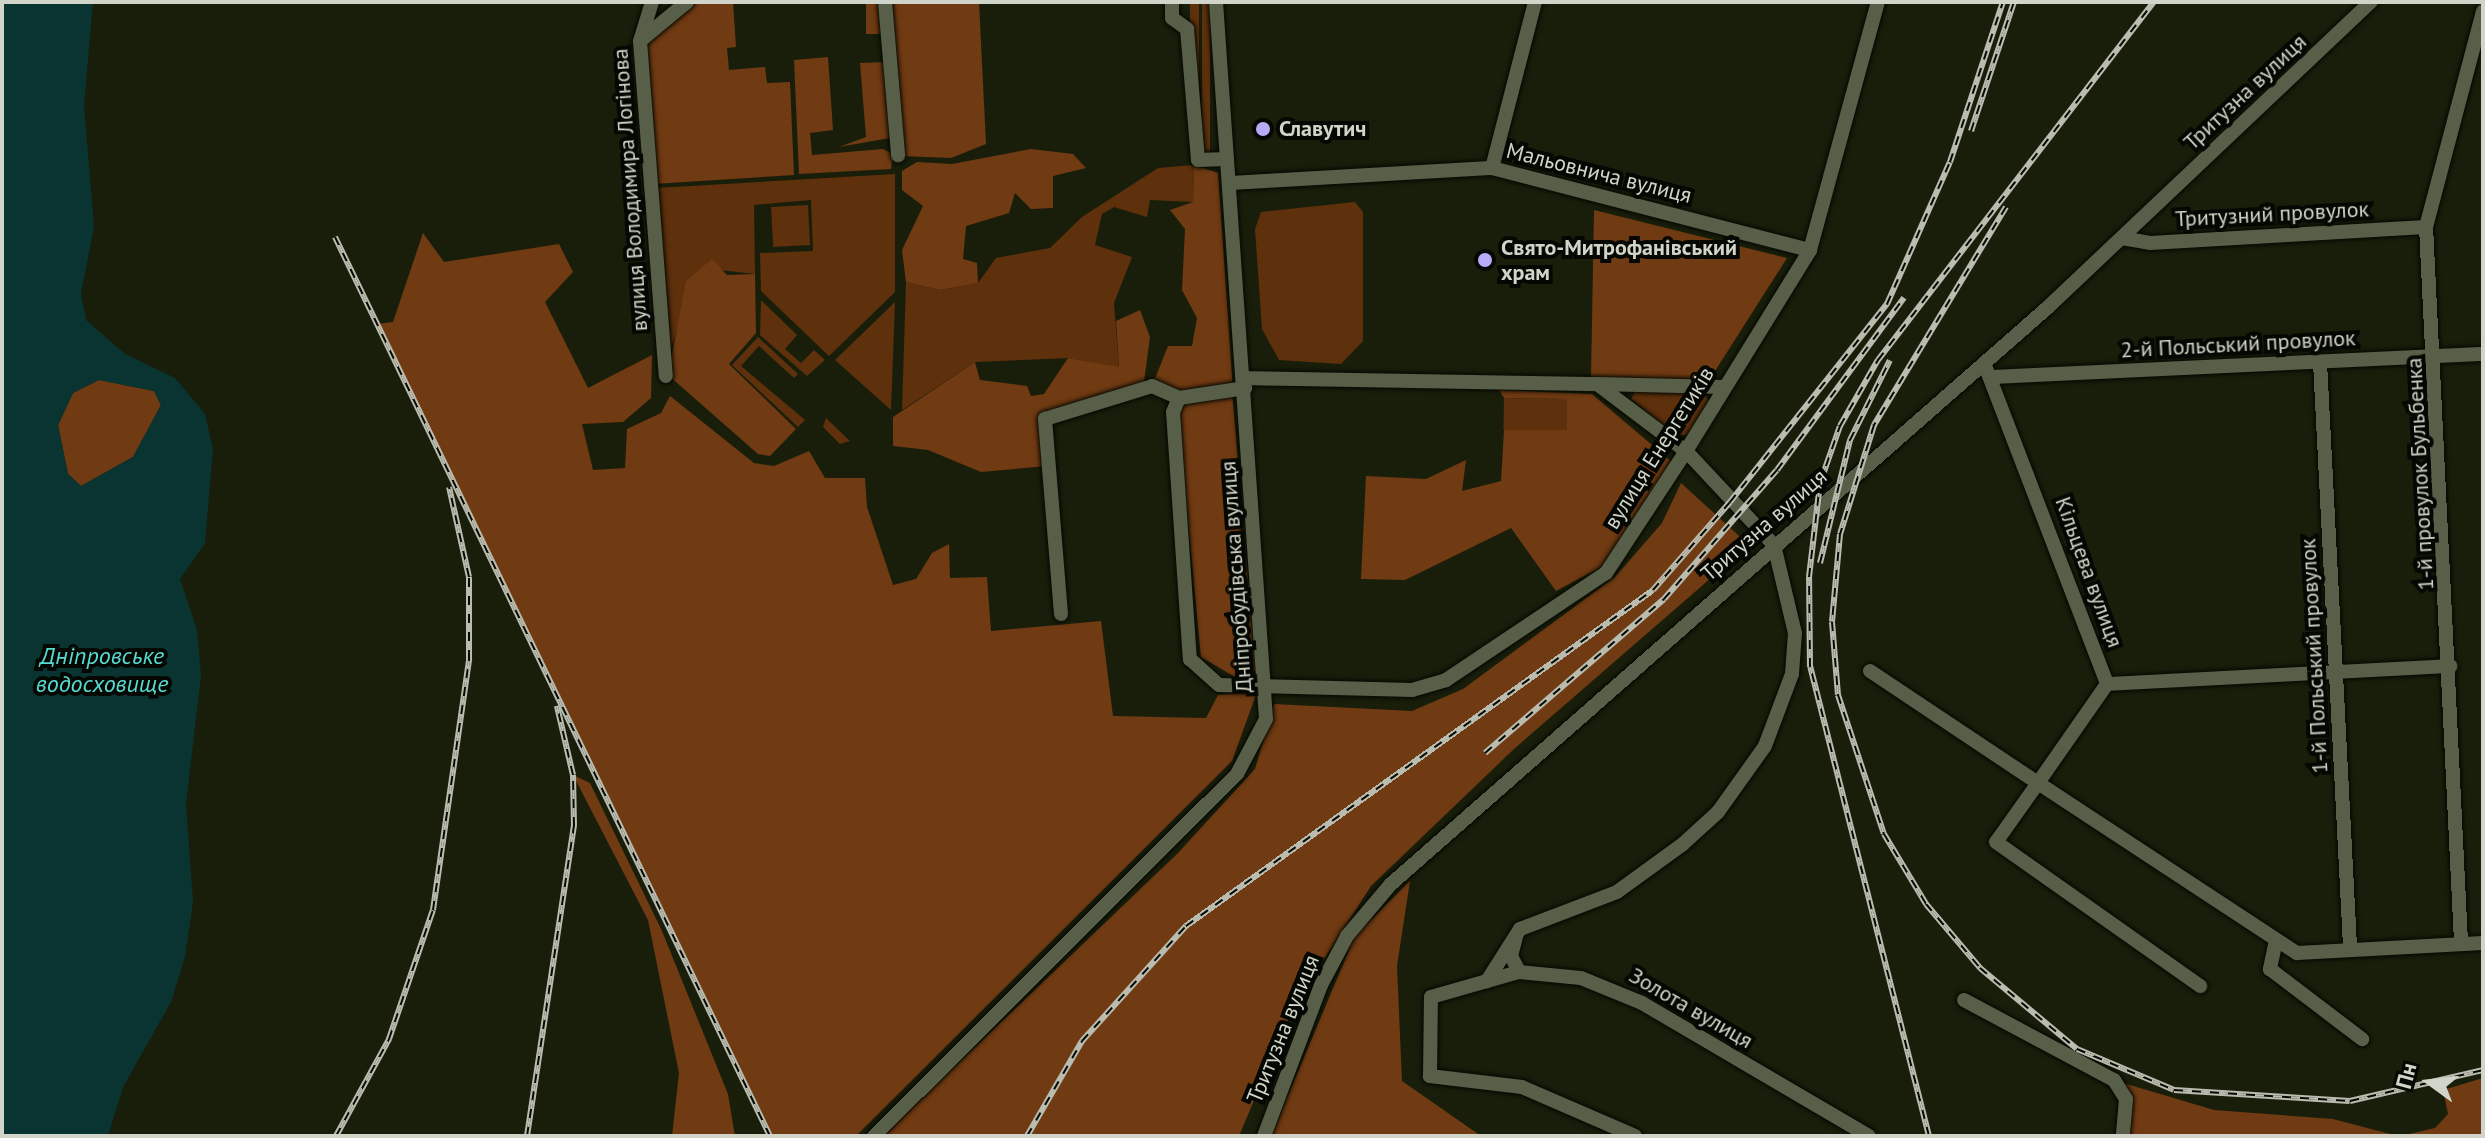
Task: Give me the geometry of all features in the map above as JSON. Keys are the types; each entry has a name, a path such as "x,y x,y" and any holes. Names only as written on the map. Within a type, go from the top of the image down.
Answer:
{"street":[{"name":"вулиця Володимира Логінова","path":"652,2 640,41 666,376"},
{"path":"640,41 687,2"},
{"path":"885,2 898,155"},
{"path":"1172,2 1172,18 1187,29 1198,160 1227,159"},
{"name":"Дніпробудівська вулиця","path":"874,1136 1237,774 1266,719 1268,686 1216,2"},
{"path":"1492,168 1535,2"},
{"name":"вулиця Енергетиків","path":"1179,398 1173,412 1190,659 1219,685 1412,690 1446,680 1606,573 1686,451 1810,250 1878,2"},
{"name":"Тритузна вулиця","path":"1264,1136 1321,985 1347,936 1382,894 1774,545 1984,363 2122,238 2371,2"},
{"path":"2472,2 2483,4"},
{"name":"1-й провулок Бульбенка","path":"2461,942 2437,356 2426,227 2483,11"},
{"name":"Мальовнича вулиця","path":"1229,183 1492,168 1810,250"},
{"name":"Тритузний провулок","path":"2122,238 2150,243 2426,227"},
{"name":"2-й Польський провулок","path":"1994,377 2483,354"},
{"name":"1-й Польський провулок","path":"2320,362 2350,947"},
{"name":"Кільцева вулиця","path":"1984,363 1994,377 2107,684"},
{"path":"1061,614 1045,419 1152,386 1179,398 1244,383 1723,387"},
{"path":"1487,981 1520,929 1617,892 1718,812 1765,746 1792,674 1795,633 1774,545 1686,451 1597,384"},
{"path":"2200,986 1996,842 2107,684 2451,666"},
{"path":"1870,671 2275,945 2320,954 2350,947 2483,943"},
{"path":"1519,972 1511,956 1520,929"},
{"path":"2275,945 2270,969 2362,1039"},
{"name":"Золота вулиця","path":"1635,1136 1522,1087 1430,1076 1431,997 1519,972 1607,986 1869,1136"},
{"path":"1964,1000 2114,1080 2126,1099 2123,1136"}],"shaded area":[{"path":"690,2 733,2 736,47 727,48 729,70 765,67 767,83 790,82 794,175 653,184 644,51 651,34"},
{"path":"866,2 882,2 882,34 866,34"},
{"path":"892,2 979,2 986,144 951,158 901,156"},
{"path":"1190,2 1199,2 1199,148 1190,148"},
{"path":"1202,2 1210,2 1210,154 1202,154"},
{"path":"828,57 833,130 810,133 812,155 883,149 893,154 891,169 799,174 794,60"},
{"path":"887,62 890,138 839,147 866,137 860,63"},
{"path":"1031,149 1073,154 1086,168 1053,176 1053,208 1031,209 1015,193 1009,213 966,226 963,259 977,263 978,283 940,290 906,282 902,250 923,206 902,190 902,171 917,162 952,164"},
{"path":"1194,165 1193,202 1150,200 1147,217 1114,207 1102,214 1095,245 1132,257 1114,303 1119,368 1068,358 975,362 902,410 906,282 940,290 978,283 996,258 1050,248 1082,217 1158,168"},
{"path":"1194,165 1218,173 1233,390 1179,398 1152,386 1168,346 1192,346 1197,318 1182,290 1185,229 1170,210 1193,202"},
{"path":"895,174 895,292 829,356 761,291 760,253 813,251 811,200 754,205 755,274 720,270 678,326 669,356 656,188"},
{"path":"1355,202 1363,212 1363,341 1341,364 1279,360 1262,329 1255,229 1261,212"},
{"path":"808,205 810,245 773,247 771,207"},
{"path":"1594,210 1787,258 1708,382 1591,378"},
{"path":"423,233 444,262 559,244 573,272 545,302 588,388 652,355 651,398 623,422 582,424 593,470 625,468 627,429 661,413 670,396 754,463 774,466 809,451 825,478 865,478 867,507 893,585 916,579 932,553 949,544 950,578 987,577 991,631 1101,621 1113,716 1206,718 1218,695 1257,692 1232,761 856,1136 773,1136 377,324 393,322"},
{"path":"712,259 727,275 755,274 756,333 729,364 796,429 770,456 758,454 668,375 686,281"},
{"path":"761,300 797,335 785,349 801,363 814,350 825,360 807,376 760,335"},
{"path":"895,302 891,410 835,360"},
{"path":"1140,310 1150,337 1143,389 1053,413 1047,466 981,472 928,450 893,446 893,417 975,362 980,380 1027,386 1031,396 1044,394 1068,358 1119,367 1116,321"},
{"path":"758,337 798,374 794,378 759,346 741,366 805,420 798,427 732,365"},
{"path":"99,380 154,391 161,405 133,457 81,486 68,474 58,425 73,393"},
{"path":"1499,390 1592,394 1672,462 1601,567 1556,591 1511,528 1405,580 1361,579 1366,476 1426,479 1466,460 1462,491 1501,481 1504,430 1567,430 1567,399 1504,398"},
{"path":"1636,390 1704,393 1710,402 1689,435 1676,435 1631,399"},
{"path":"1232,393 1256,671 1235,677 1201,657 1178,417 1181,405"},
{"path":"1504,398 1568,399 1567,431 1503,430"},
{"path":"826,418 850,441 840,444 823,427"},
{"path":"1681,483 1749,545 1514,749 1371,886 1294,1006 1239,1136 882,1136 1178,853 1255,769 1274,704 1412,711 1463,689 1615,577 1662,523"},
{"path":"573,775 590,783 662,931 728,1094 735,1136 672,1136 679,1073 648,920"},
{"path":"1410,881 1397,966 1402,1081 1481,1136 1271,1136 1355,936"},
{"path":"2483,1078 2483,1136 2401,1136 2435,1128 2448,1114 2443,1090"},
{"path":"2120,1082 2214,1110 2333,1119 2398,1136 2126,1136"}],"water":[{"name":"Дніпровське водосховище","path":"2,2 93,2 84,105 94,227 81,293 86,320 125,354 175,378 205,414 213,449 205,543 180,579 197,630 201,675 186,804 193,902 185,957 171,1002 123,1087 108,1136 2,1136","holes":["99,380 154,391 161,405 133,457 81,486 68,474 58,425 73,393"]}],"railway":[{"path":"1027,1136 1082,1041 1186,926 1653,590 1730,502 1887,304 1950,162 2003,2"},
{"path":"1971,131 2014,2"},
{"path":"1929,1136 1810,667 1809,577 1820,483 1840,426 1878,360 2154,2"},
{"path":"2006,207 1874,425 1840,534 1832,622 1838,695 1884,834 1926,904 1980,968 2077,1049 2174,1090 2350,1101 2483,1070"},
{"path":"335,237 770,1136"},
{"path":"1485,753 1664,599 1777,470 1904,298"},
{"path":"1820,563 1850,440 1890,360"},
{"path":"336,1136 389,1039 433,910 469,659 469,577 449,487"},
{"path":"527,1136 574,826 573,775 557,706"}],"place":[{"name":"Славутич","path":"1263,129"},
{"name":"Свято-Митрофанівський храм","path":"1485,260"}]}
